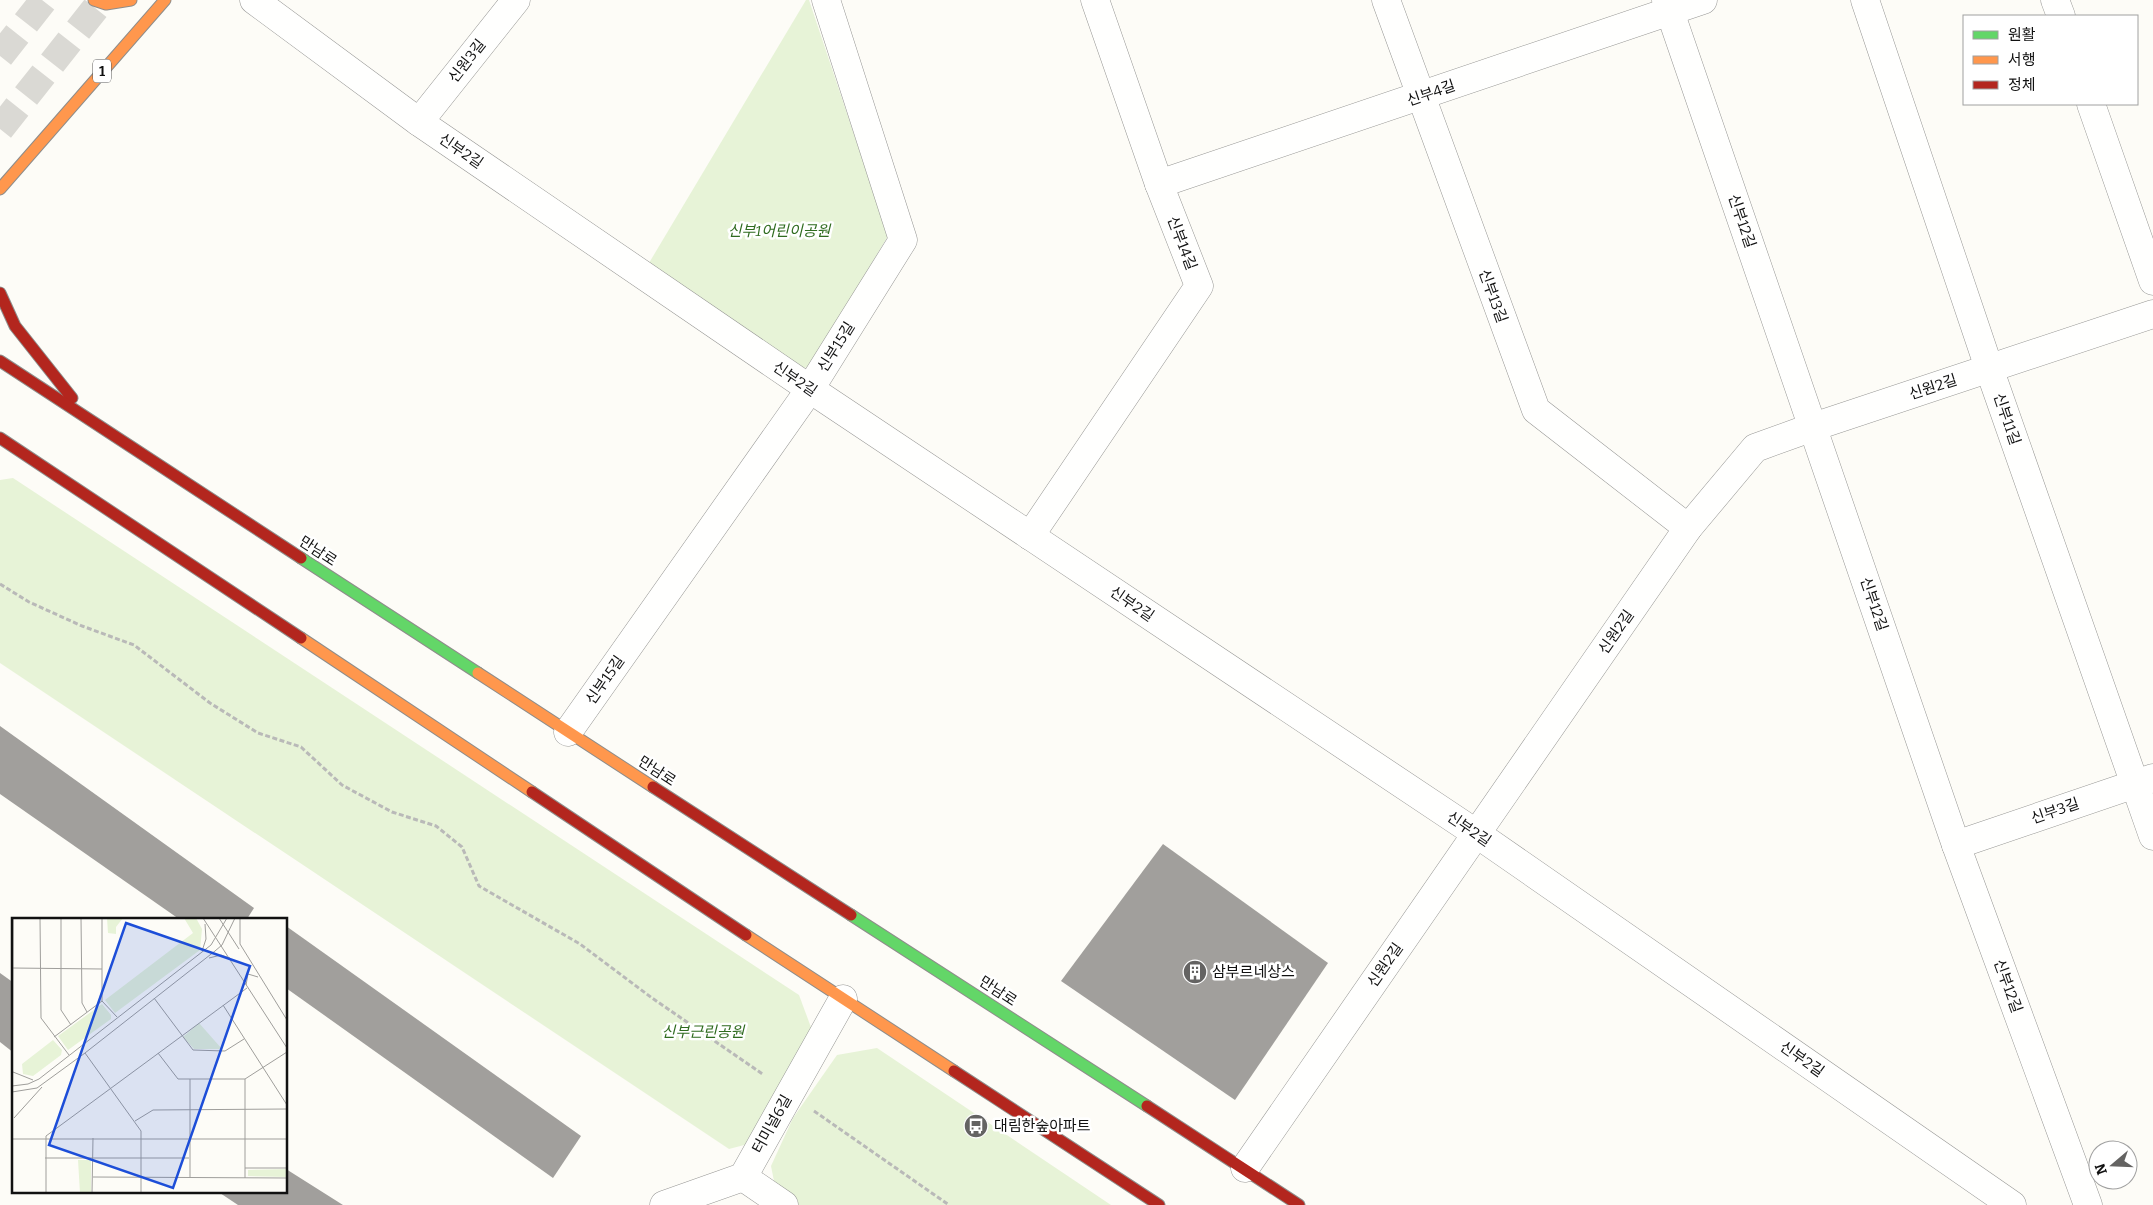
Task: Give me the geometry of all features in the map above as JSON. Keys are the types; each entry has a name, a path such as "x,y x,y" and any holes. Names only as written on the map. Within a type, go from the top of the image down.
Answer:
{"main road":[{"path":"94,0 106,4 132,0"},
{"name":"1","path":"0,189 164,0"},
{"path":"0,293 15,326 55,379 93,422"},
{"name":"만남로","path":"0,361 568,732 1245,1168 1299,1205"},
{"path":"0,438 842,999 1159,1205"},
{"path":"9,460 46,468"}],"street":[{"name":"신부2길","path":"254,0 419,122 810,389 1476,834 2012,1205"},
{"name":"신원3길","path":"419,122 516,0"},
{"name":"신부15길","path":"568,732 810,389 903,240 826,0"},
{"name":"신부14길","path":"1030,536 1199,286 1159,184 1095,0"},
{"name":"신부13길","path":"1386,0 1536,410 1688,528"},
{"name":"신부4길","path":"1159,184 1420,97 1668,6 1703,0"},
{"name":"신부11길","path":"1865,0 1989,368 2144,781 2153,836"},
{"path":"2055,0 2061,15"},
{"name":"신부12길","path":"1668,6 1956,845 2088,1205"},
{"path":"2091,105 2153,281"},
{"name":"신원2길","path":"1245,1168 1688,528 1755,448 2153,314"},
{"name":"신부3길","path":"1956,845 2144,781"},
{"name":"터미널6길","path":"743,1177 842,999"},
{"path":"664,1205 743,1177 784,1205"}],"path":[{"path":"0,584 38,606 82,626 134,645 210,703 258,733 301,747 342,785 392,812 436,826 462,847 479,886 580,944 652,998 949,1205"}],"green space":[{"name":"신부1어린이공원","path":"806,0 809,0 888,236 811,365 798,371 646,268"},
{"name":"신부근린공원","path":"13,478 799,995 812,1030 748,1144 729,1149 0,663 0,480"},
{"path":"877,1048 1111,1205 799,1205 776,1191 771,1166 793,1118 837,1055"}],"building":[{"path":"0,726 254,908 248,918 178,918 0,794"},
{"name":"삼부르네상스","path":"1163,844 1328,963 1235,1100 1061,981"},
{"path":"288,927 581,1136 553,1178 288,989"},
{"path":"0,973 12,982 12,1051 0,1042"},
{"path":"288,1170 343,1205 238,1205 218,1192 288,1192"}],"tunnel":[{"path":"0,56 44,0"},
{"path":"0,129 102,0"}],"traffic: fast":[{"path":"301,558 478,673"},
{"path":"851,915 1147,1106"}],"traffic: slow":[{"path":"94,0 106,4 131,0"},
{"path":"0,189 165,0"},
{"path":"301,638 532,792"},
{"path":"478,673 653,787"},
{"path":"746,935 954,1071"}],"traffic: jam":[{"path":"0,293 15,326 72,398"},
{"path":"0,361 301,558"},
{"path":"0,438 301,638"},
{"path":"653,787 851,915"},
{"path":"532,792 746,935"},
{"path":"954,1071 1159,1205"},
{"path":"1147,1106 1299,1205"}],"place":[{"name":"삼부르네상스","path":"1195,972"},
{"name":"대림한숲아파트","path":"976,1126"}]}
